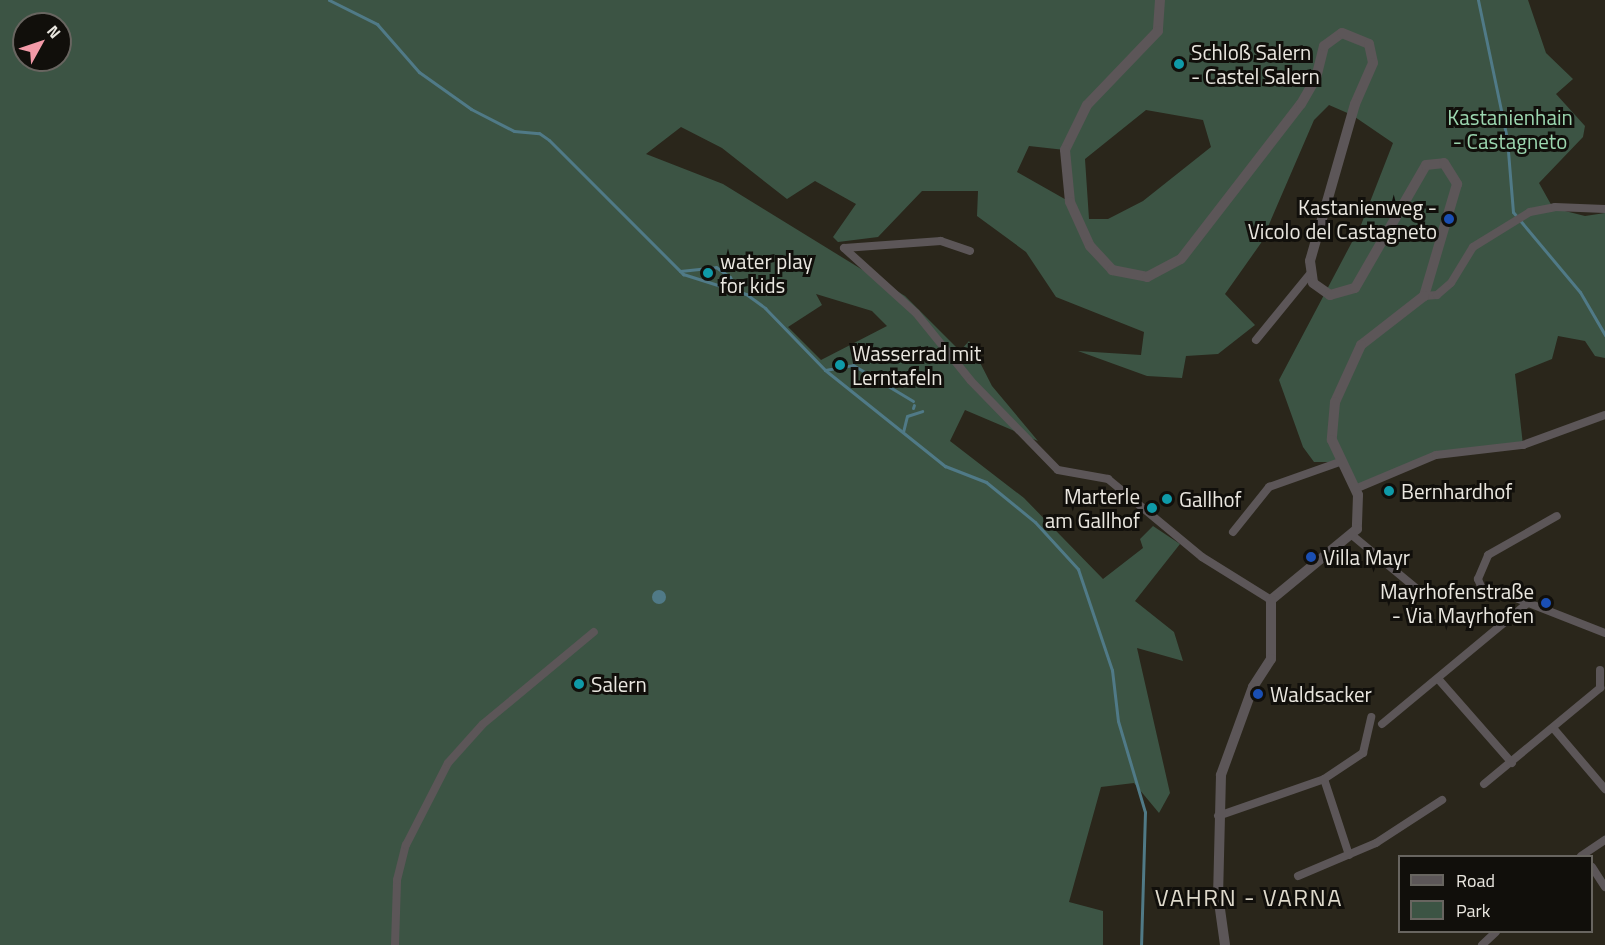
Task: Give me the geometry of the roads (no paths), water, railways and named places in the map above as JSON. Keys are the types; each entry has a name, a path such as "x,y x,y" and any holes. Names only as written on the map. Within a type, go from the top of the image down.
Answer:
{"street":[{"path":"1160,0 1158,31 1087,105 1065,150 1070,202 1090,246 1112,270 1129,277 1158,274 1181,259 1311,90 1324,46 1351,32 1369,44 1373,63 1355,104 1309,275 1256,340"},
{"path":"1309,275 1330,295 1354,288 1408,204 1419,173 1426,165 1444,163 1457,184 1424,296"},
{"path":"1271,600 1353,536 1361,515 1355,489 1340,462 1332,415 1350,364 1376,330 1424,296 1437,295 1460,274 1473,247 1526,215 1555,207 1605,209"},
{"path":"970,251 941,241 844,248 916,313 971,381 1058,470 1108,479 1202,557 1271,600"},
{"path":"1355,489 1436,455 1523,445 1605,415"},
{"path":"1233,532 1269,487 1340,462"},
{"path":"1483,591 1478,579 1488,555 1557,516"},
{"path":"1353,536 1428,598 1483,591 1529,602 1605,633"},
{"path":"1223,944 1218,816 1225,761 1254,687 1271,659 1271,600"},
{"path":"1382,724 1440,681 1529,602"},
{"path":"395,945 397,880 405,845 448,762 503,707 594,632"},
{"path":"1484,784 1554,729 1600,688 1600,670"},
{"path":"1440,681 1512,763"},
{"path":"1218,816 1323,779 1363,753 1371,717"},
{"path":"1554,729 1605,789"},
{"path":"1323,779 1349,855"},
{"path":"1298,876 1349,855 1442,800"},
{"path":"1584,855 1605,840"},
{"path":"1593,869 1605,887"},
{"path":"1482,945 1495,933"}],"water":[{"path":"656,590 662,590 666,597 662,604 656,604 652,600 652,594"}],"waterway":[{"path":"329,0 377,24 419,72 471,109 514,131 539,133 549,140 683,274 746,294 765,308 825,370 945,466 986,482 1035,522 1078,569 1112,670 1118,721 1145,812 1141,945"},
{"path":"1478,0 1507,139 1513,212 1580,292 1605,335"},
{"path":"680,271 716,267 730,277 737,292"},
{"path":"825,370 853,365 913,401"},
{"path":"903,432 907,416 922,411"}],"place":[{"name":"Schloß Salern - Castel Salern","path":"1179,64"},
{"name":"Kastanienweg - Vicolo del Castagneto","path":"1449,219"},
{"name":"water play for kids","path":"708,273"},
{"name":"Wasserrad mit Lerntafeln","path":"840,365"},
{"name":"Bernhardhof","path":"1389,491"},
{"name":"Gallhof","path":"1167,499"},
{"name":"Marterle am Gallhof","path":"1152,508"},
{"name":"Villa Mayr","path":"1311,557"},
{"name":"Mayrhofenstraße - Via Mayrhofen","path":"1546,603"},
{"name":"Salern","path":"579,684"},
{"name":"Waldsacker","path":"1258,694"}],"district":[{"name":"VAHRN - VARNA","path":"1249,898"}],"park label":[{"name":"Kastanienhain - Castagneto","path":"1510,129"}]}
